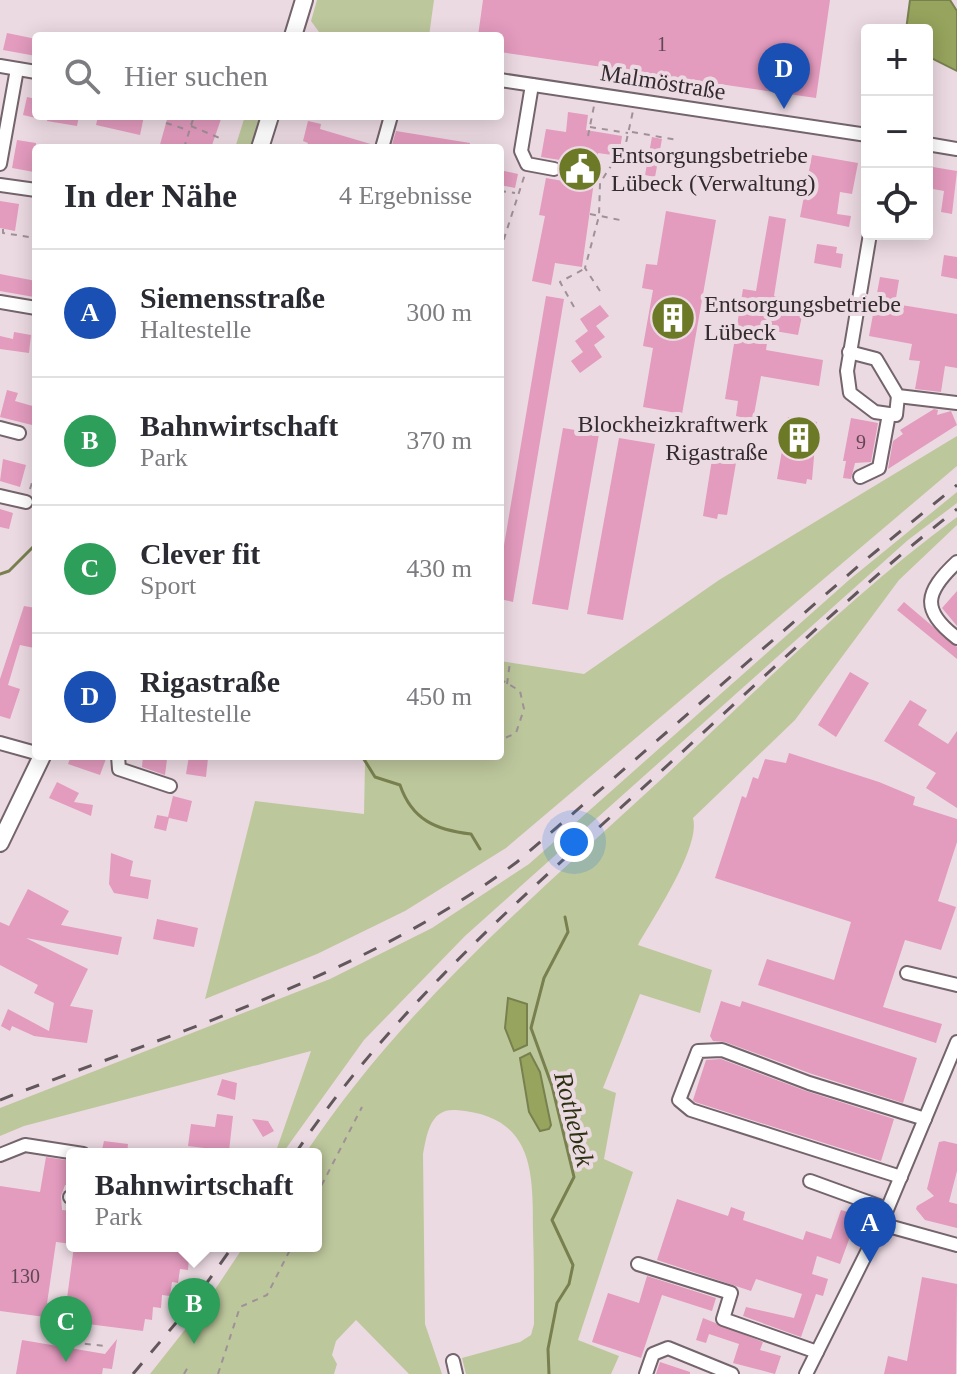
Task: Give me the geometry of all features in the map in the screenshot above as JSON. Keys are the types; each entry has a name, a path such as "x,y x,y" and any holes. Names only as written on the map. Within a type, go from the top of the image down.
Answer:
{"main road":[{"path":"294,32 304,0"},
{"path":"261,144 269,120"},
{"path":"0,843 40,760"}],"street":[{"path":"0,66 32,71"},
{"path":"0,164 17,69"},
{"name":"Malmöstraße","path":"504,81 861,134"},
{"path":"532,85 521,151 527,164 554,169"},
{"path":"383,144 390,120"},
{"path":"933,145 957,149"},
{"path":"0,185 32,189"},
{"path":"849,352 876,359 898,396 896,415 875,412 850,393 847,371 849,352 869,240"},
{"path":"0,302 32,307"},
{"path":"898,396 957,403"},
{"path":"860,477 879,468 889,414"},
{"path":"0,428 19,433"},
{"path":"0,496 26,502"},
{"path":"955,567 936,586 930,607 935,620 957,638"},
{"path":"0,743 32,752"},
{"path":"118,760 119,769 170,786"},
{"path":"907,973 957,985"},
{"path":"806,1374 881,1224 957,1042"},
{"path":"901,1177 691,1110 679,1100 698,1051 722,1050 809,1083 925,1119"},
{"path":"0,1155 25,1145 66,1151"},
{"path":"810,1181 887,1209"},
{"path":"881,1224 957,1245"},
{"path":"638,1264 731,1293 723,1319 817,1352"},
{"path":"646,1374 653,1354 668,1348 732,1374"}],"path":[{"path":"588,136 595,104"},
{"path":"600,291 585,268 587,247 599,216 600,183 614,161 622,161 633,110"},
{"path":"185,144 193,120"},
{"path":"166,123 190,131"},
{"path":"191,126 222,139"},
{"path":"590,127 678,140"},
{"path":"181,137 187,139"},
{"path":"504,233 510,226 516,193 523,186 527,164"},
{"path":"504,192 516,193"},
{"path":"590,214 625,221"},
{"path":"3,229 3,233 32,237"},
{"path":"574,307 560,282 585,268"},
{"path":"26,502 32,483"},
{"path":"507,684 510,662"},
{"path":"504,682 520,691 524,709 516,733 504,737"},
{"path":"322,1184 362,1107"},
{"path":"218,1374 240,1307 267,1295 289,1252"},
{"path":"49,1340 105,1346"},
{"path":"184,1374 188,1367"}],"shaded area":[{"path":"317,0 434,0 430,32 319,32 311,21"},
{"path":"910,0 950,0 957,11 957,71 933,59 933,24 907,24"},
{"path":"244,120 262,120 255,144 236,144"},
{"path":"957,436 957,466 506,848 405,911 317,954 205,999 255,801 364,814 365,763 362,760 504,760 504,662 584,674 719,580"},
{"path":"957,492 957,503 908,540 465,936 364,1040 286,1148 277,1148 311,1051 24,1126 0,1136 0,1108 330,979 432,928 529,864 849,580"},
{"path":"957,517 957,525 899,580 795,720 693,818 694,831 683,864 638,945 712,970 700,1013 640,994 603,1088 616,1093 604,1159 633,1172 578,1340 619,1356 611,1374 466,1374 462,1358 520,1342 531,1335 534,1324 532,1187 523,1150 514,1135 501,1123 481,1114 447,1110 431,1124 423,1154 425,1324 442,1374 409,1374 356,1320 336,1341 332,1355 337,1364 334,1374 150,1374 206,1303 240,1252 322,1252 322,1148 309,1148 343,1100 429,1000 522,908 881,577","holes":["524,1077 542,1082 551,1125 525,1094"]},
{"path":"508,998 527,1004 527,1045 514,1051 505,1028"},
{"path":"530,1053 540,1072 551,1125 549,1129 540,1131 529,1112 520,1058"}],"building":[{"path":"483,0 830,0 816,98 504,53 504,32 479,32"},
{"path":"7,33 32,38 32,55 3,50"},
{"path":"27,97 32,98 32,117 23,115"},
{"path":"568,112 588,115 586,130 622,136 619,156 598,153 582,267 555,263 551,285 532,281 545,216 539,215 546,178 563,181 566,161 541,157 546,129 566,132"},
{"path":"47,120 78,120 77,126"},
{"path":"97,120 143,120 140,135 96,125"},
{"path":"167,120 221,120 212,144 160,144"},
{"path":"308,121 321,124 320,129 371,144 308,144 303,141"},
{"path":"396,131 470,143 470,144 392,144"},
{"path":"652,137 662,139 655,177 645,175"},
{"path":"17,140 36,143 32,144 32,172 12,168"},
{"path":"812,155 858,163 852,194 840,192 837,214 851,216 849,227 800,217"},
{"path":"933,167 957,171 952,214 941,212 944,191 933,189"},
{"path":"504,171 518,174 515,188 504,186"},
{"path":"0,201 19,204 15,231 0,228"},
{"name":"Entsorgungsbetriebe Lübeck","path":"666,211 716,220 682,414 643,407 653,348 643,346 653,290 642,288 646,264 657,265"},
{"path":"769,216 786,219 774,296 805,301 798,335 769,330 766,350 823,360 819,386 761,376 753,420 736,416 738,401 725,399 743,289 756,291"},
{"path":"817,244 837,247 836,253 843,254 841,268 814,263"},
{"path":"944,255 957,257 957,279 941,276"},
{"path":"0,274 32,280 32,297 0,291"},
{"path":"880,277 899,280 895,304 957,314 957,368 945,366 941,392 915,389 920,361 909,360 912,344 869,336"},
{"path":"546,296 564,299 513,602 504,600 504,545"},
{"path":"600,305 609,316 596,326 605,337 594,345 602,357 580,373 571,361 583,352 575,341 588,331 580,319"},
{"path":"14,332 31,335 29,353 0,349 0,336 13,339"},
{"path":"7,390 18,393 15,401 32,406 32,425 0,417"},
{"path":"934,409 938,410 937,415 951,411 957,425 888,469 893,441 903,434 900,430"},
{"name":"Blockheizkraftwerk Rigastraße","path":"788,417 817,422 812,480 807,479 806,484 777,479"},
{"path":"851,418 878,423 871,462 855,463 851,479 843,478 846,461 843,461"},
{"path":"563,428 599,434 568,610 532,604"},
{"path":"619,438 655,444 623,620 587,614"},
{"path":"713,453 737,457 727,515 718,514 717,519 703,516"},
{"path":"3,459 26,465 20,487 0,481"},
{"path":"0,509 13,513 9,529 0,527"},
{"path":"957,591 957,626 942,608"},
{"path":"904,602 957,647 957,659 897,610"},
{"path":"24,606 32,607 32,648 20,645 8,685 20,689 10,719 0,716 0,679"},
{"path":"850,672 869,683 836,737 818,725"},
{"path":"910,700 927,710 918,725 948,744 957,731 957,808 926,788 936,773 884,741"},
{"path":"789,753 879,782 915,797 913,805 957,819 957,842 938,901 956,907 941,950 905,940 883,1007 942,1024 936,1043 758,985 767,959 834,980 851,922 715,878 742,796 746,798 753,777 758,779 765,759 786,763"},
{"path":"70,760 106,760 100,775 68,764"},
{"path":"143,760 167,760 165,775 142,767"},
{"path":"188,760 208,760 206,777 186,774"},
{"path":"57,782 79,793 74,802 93,805 91,816 49,798"},
{"path":"173,796 192,801 187,822 169,818 166,831 154,828 157,815 168,817"},
{"path":"111,853 133,861 130,876 151,880 148,899 114,893 109,884"},
{"path":"28,889 69,911 61,925 122,937 118,955 26,938 88,969 70,1006 93,1010 87,1043 34,1036 12,1026 10,1031 1,1026 8,1009 49,1031 54,1003 34,993 38,985 0,965 0,922 9,926"},
{"path":"157,919 198,928 194,947 153,939"},
{"path":"721,1001 740,1007 742,1001 917,1058 903,1103 725,1042 713,1041 710,1036"},
{"path":"721,1059 894,1119 881,1161 695,1102 693,1100 706,1060"},
{"path":"222,1079 237,1083 235,1100 217,1095"},
{"path":"217,1114 233,1116 229,1148 188,1146 191,1124 215,1127"},
{"path":"252,1119 268,1121 274,1131 263,1137"},
{"path":"104,1141 128,1144 128,1148 102,1148"},
{"path":"939,1142 957,1144 957,1171 949,1202 957,1204 957,1228 925,1220 916,1209 934,1196 927,1189"},
{"path":"46,1157 66,1160 66,1185 61,1196 62,1210 66,1210 66,1243 56,1242 45,1317 0,1311 0,1186 40,1192"},
{"path":"677,1199 728,1216 731,1207 745,1212 743,1220 803,1240 806,1231 831,1239 841,1210 858,1215 840,1264 817,1256 812,1274 828,1279 823,1296 816,1294 801,1337 743,1316 746,1307 794,1318 802,1294 756,1279 751,1291 657,1260"},
{"path":"73,1252 197,1252 196,1258 189,1257 188,1270 180,1269 178,1283 172,1282 170,1296 162,1295 161,1308 153,1307 152,1320 145,1319 143,1331 64,1321"},
{"path":"647,1276 716,1298 712,1311 662,1295 641,1358 592,1342 608,1293 639,1303"},
{"path":"922,1277 957,1284 956,1374 884,1374 888,1356 907,1361"},
{"path":"703,1318 763,1342 760,1350 781,1356 775,1374 733,1363 739,1344 709,1334 706,1343 696,1340"},
{"path":"117,1339 112,1369 103,1368 102,1374 16,1374 22,1340 105,1354"},
{"path":"660,1362 690,1372 690,1374 656,1374"}],"waterway":[{"name":"Rothebek","path":"0,574 9,571 32,548"},
{"name":"Rothebek","path":"364,760 375,777 400,785 411,807 419,815 436,826 471,834 480,849"},
{"name":"Rothebek","path":"549,1374 548,1349 557,1303 569,1284 573,1265 552,1220 574,1177 552,1086 531,1028 544,978 568,932 565,917"}],"railway":[{"path":"0,1100 268,998 397,937 459,902 517,862 863,562 957,485"},
{"path":"299,1148 375,1049 464,953 805,639 957,509"},
{"path":"133,1374 191,1305 229,1252"}],"place":[{"name":"Rigastraße","path":"784,109"},
{"name":"Entsorgungsbetriebe Lübeck (Verwaltung)","path":"580,169"},
{"name":"Entsorgungsbetriebe Lübeck","path":"673,318"},
{"name":"Blockheizkraftwerk Rigastraße","path":"799,438"},
{"name":"Siemensstraße","path":"870,1263"},
{"name":"Bahnwirtschaft","path":"194,1344"},
{"name":"Clever fit","path":"66,1362"}]}
